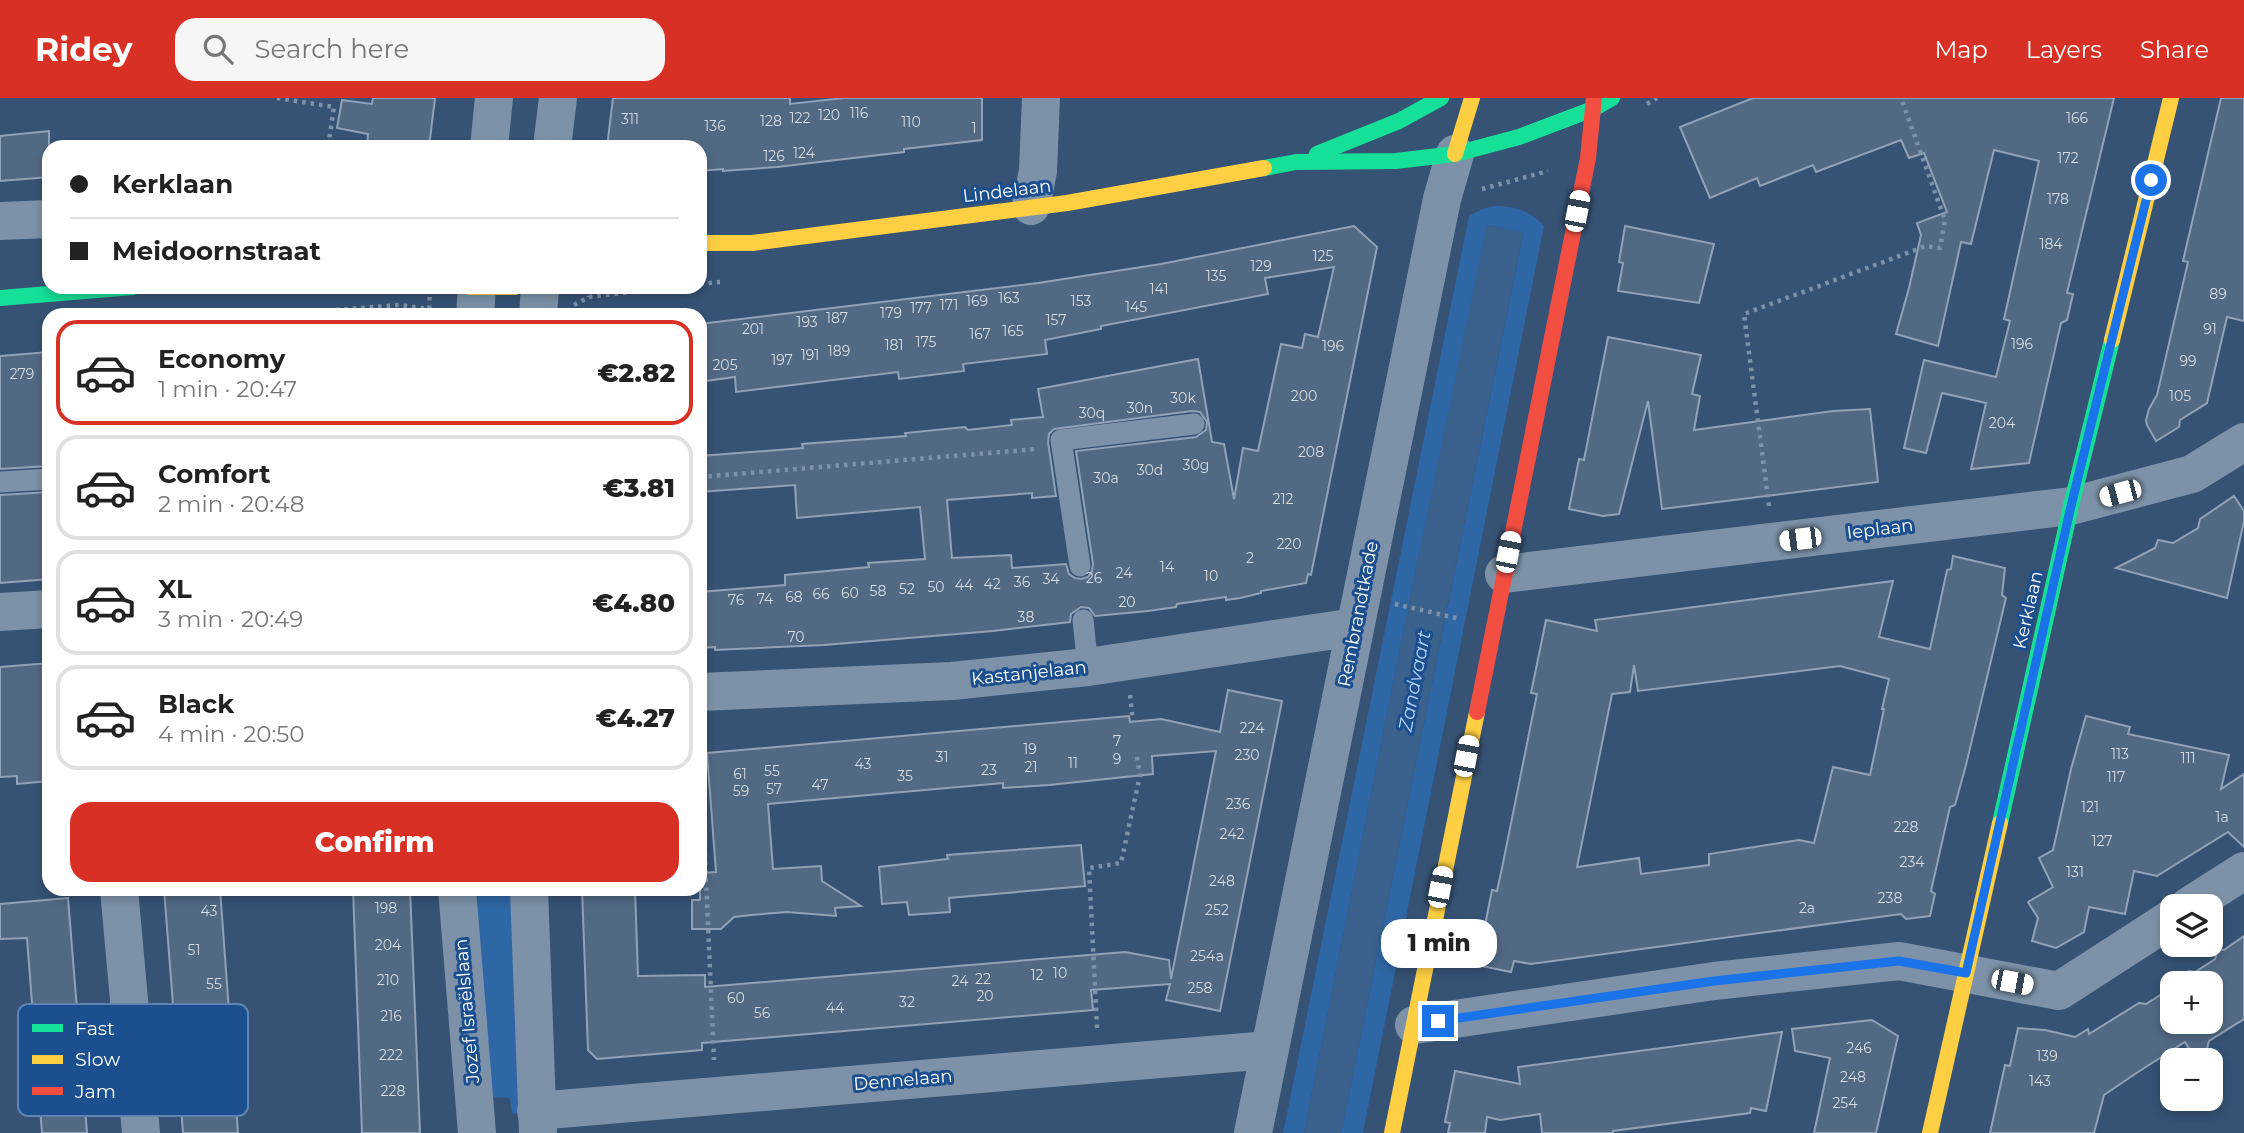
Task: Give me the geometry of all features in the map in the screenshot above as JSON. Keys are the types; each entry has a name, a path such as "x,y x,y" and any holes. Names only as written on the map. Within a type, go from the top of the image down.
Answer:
{"street":[{"path":"490,140 494,98"},
{"path":"553,140 558,98"},
{"path":"1034,188 1041,98"},
{"name":"Lindelaan","path":"1296,163 1399,121 1441,98"},
{"name":"Rembrandtkade","path":"1253,1133 1442,199 1472,98"},
{"name":"Lindelaan","path":"707,243 752,243 928,221 1034,188 1067,203 1296,163 1396,161 1455,154 1494,145 1612,98"},
{"name":"Kerklaan","path":"1930,1133 2071,506 2171,98"},
{"path":"1392,1133 1588,158 1594,104"},
{"path":"0,221 42,219"},
{"name":"Lindelaan","path":"707,247 722,244"},
{"path":"0,298 48,294"},
{"path":"505,294 533,301"},
{"name":"Ieplaan","path":"1504,574 2071,506 2192,474 2244,442"},
{"path":"0,612 42,609"},
{"name":"Kastanjelaan","path":"707,692 952,681 1088,667 1355,627"},
{"path":"2208,894 2244,871"},
{"path":"120,896 129,1004"},
{"name":"Jozef Israëlslaan","path":"458,896 477,1133"},
{"path":"528,896 537,1122"},
{"path":"1414,1024 1714,981 1899,961 2059,991 2160,926"},
{"name":"Dennelaan","path":"537,1122 715,1096 1269,1050"}],"lane":[{"path":"1080,566 1061,440 1194,424"},
{"path":"0,482 42,479"},
{"path":"1083,620 1088,667"}],"path":[{"path":"277,98 334,107 329,140"},
{"path":"1773,542 1744,314 1926,246 1940,248 1945,220 1901,98"},
{"path":"1442,199 1558,169 1588,158"},
{"path":"533,301 570,307 589,297 615,294"},
{"path":"360,308 400,305 422,308"},
{"path":"707,476 1062,447"},
{"path":"1400,605 1461,619"},
{"path":"1099,1064 1089,868 1121,863 1140,775 1137,757"},
{"path":"707,896 715,1096"}],"shaded area":[{"path":"1494,206 1521,210 1544,226 1363,1133 1341,1133 1523,234 1488,225 1411,594 1304,1133 1283,1133 1469,216"},
{"path":"477,896 517,896 523,1112 512,1114 510,1098 484,1097"}],"water":[{"name":"Zandvaart","path":"1487,225 1523,233 1341,1133 1304,1133 1411,594"}],"building":[{"path":"373,98 435,98 430,140 368,140 368,134 337,128 342,100 372,104"},
{"path":"613,98 790,98 790,104 844,98 982,98 982,140 777,167 707,170 707,140 608,140"},
{"path":"1753,98 2114,98 2067,293 2073,294 2067,320 2061,323 2029,463 1971,469 1986,403 1942,393 1926,453 1904,448 1924,360 1996,377 2010,321 2004,319 2039,161 1994,150 1971,244 1961,242 1938,346 1896,334 1921,235 1917,223 1947,212 1924,153 1909,158 1901,140 1816,172 1813,165 1760,186 1757,178 1710,198 1680,127"},
{"path":"2221,98 2244,98 2244,321 2227,317 2207,403 2180,420 2179,427 2156,441 2146,420 2157,395 2188,262 2183,261"},
{"path":"49,131 49,140 42,140 42,178 0,181 0,136"},
{"path":"1354,226 1377,247 1311,575 1308,574 1306,583 1261,591 1240,598 1226,600 1226,597 1148,611 1095,616 1089,608 1081,607 1071,614 1070,622 993,631 824,645 715,650 715,647 707,648 707,591 785,585 785,575 869,567 868,563 925,559 920,507 797,518 795,485 707,491 707,455 803,448 802,444 906,436 905,433 965,427 968,430 1012,425 1011,420 1043,417 1038,389 1198,359 1212,442 1224,444 1234,499 1243,448 1258,451 1281,344 1302,348 1305,334 1318,337 1334,267 1265,278 1268,294 1101,326 1101,329 1045,340 1047,354 963,364 964,371 899,379 898,372 736,392 735,377 707,381 707,323 1038,283 1161,264","holes":["1192,411 1200,412 1207,422 1206,430 1196,437 1076,451 1093,564 1088,577 1075,578 1069,574 1066,564 1012,568 1011,555 952,558 947,500 1032,493 1032,498 1056,496 1048,442 1049,434 1054,429"]},
{"path":"1625,226 1714,244 1699,303 1618,291 1623,263 1619,262"},
{"path":"1608,337 1701,355 1692,394 1700,396 1694,430 1833,411 1870,409 1878,482 1662,509 1648,401 1619,514 1603,516 1569,509 1579,459 1584,460"},
{"path":"42,353 42,466 0,469 0,356"},
{"path":"42,492 42,580 0,583 0,495"},
{"path":"2234,496 2244,511 2244,521 2227,598 2116,568 2155,548 2158,540 2173,543 2198,528 2200,519"},
{"path":"1953,556 2005,568 2002,595 2006,598 1966,765 1955,805 1950,807 1931,891 1935,894 1930,916 1906,919 1901,914 1531,964 1514,961 1511,972 1477,965 1492,890 1497,891 1537,694 1531,693 1546,620 1597,631 1595,620 1893,581 1879,637 1930,649 1947,570 1951,569","holes":["1634,665 1638,691 1840,666 1889,679 1870,775 1833,767 1814,843 1799,840 1709,854 1709,865 1641,874 1639,858 1577,867 1612,694 1630,692"]},
{"path":"42,664 42,782 17,784 17,776 0,777 0,667"},
{"path":"1228,690 1282,701 1220,1011 1166,1000 1170,984 1091,990 1093,1010 702,1043 702,1050 597,1059 588,1050 582,896 635,896 638,976 705,975 705,987 1125,952 1169,960 1171,979 1216,751 1152,756 1153,774 1049,785 1003,788 1003,783 768,804 773,869 821,866 822,881 861,906 835,908 836,916 787,912 751,915 734,917 721,929 692,929 692,900 707,896 707,873 716,872 707,753 1129,716 1130,722 1161,719 1220,732"},
{"path":"2086,716 2130,727 2128,734 2229,755 2221,789 2244,774 2244,847 2228,832 2157,876 2134,871 2125,914 2089,907 2084,932 2056,948 2032,941 2038,918 2028,902 2053,887 2039,858 2053,850"},
{"path":"1081,845 1085,886 949,898 950,912 909,915 907,902 882,904 879,867 948,859 947,855"},
{"path":"165,896 221,896 228,1004 173,1004"},
{"path":"353,896 410,896 420,1133 362,1133"},
{"path":"68,898 77,1004 32,1004 27,938 0,939 0,904"},
{"path":"2244,936 2244,1019 2223,1032 2223,971 2197,971 2216,957 2223,957 2223,950"},
{"path":"2160,995 2160,1034 2220,1034 2209,1041 2207,1048 2189,1048 2185,1042 2176,1048 2160,1048 2160,1058 2104,1095 2094,1133 1990,1133 2005,1065 2010,1066 2018,1028 2045,1030 2075,1037 2088,1029 2089,1034 2139,1003 2146,1004"},
{"path":"1872,1020 1898,1036 1876,1133 1814,1133 1830,1058 1795,1051 1792,1029"},
{"path":"1782,1032 1766,1111 1751,1108 1750,1113 1613,1133 1542,1133 1540,1114 1500,1120 1487,1117 1485,1133 1448,1133 1450,1123 1445,1122 1455,1071 1520,1084 1518,1067"},
{"path":"41,1116 86,1116 87,1133 42,1133"},
{"path":"182,1116 237,1116 238,1133 183,1133"}],"traffic: fast":[{"path":"1317,154 1399,121 1441,98"},
{"path":"1264,168 1296,162 1396,161 1455,154 1519,137 1593,109 1612,98"},
{"path":"0,298 48,294"},
{"path":"2000,823 2071,506 2112,340"}],"traffic: slow":[{"path":"1455,154 1472,98"},
{"path":"2112,340 2171,98"},
{"path":"707,243 752,243 1067,203 1264,168"},
{"path":"1392,1133 1477,712"},
{"path":"1930,1133 2000,823"}],"traffic: jam":[{"path":"1477,712 1588,158 1594,98"}],"route":[{"path":"1438,1021 1714,981 1899,961 1966,973 2071,506 2151,180"}]}
